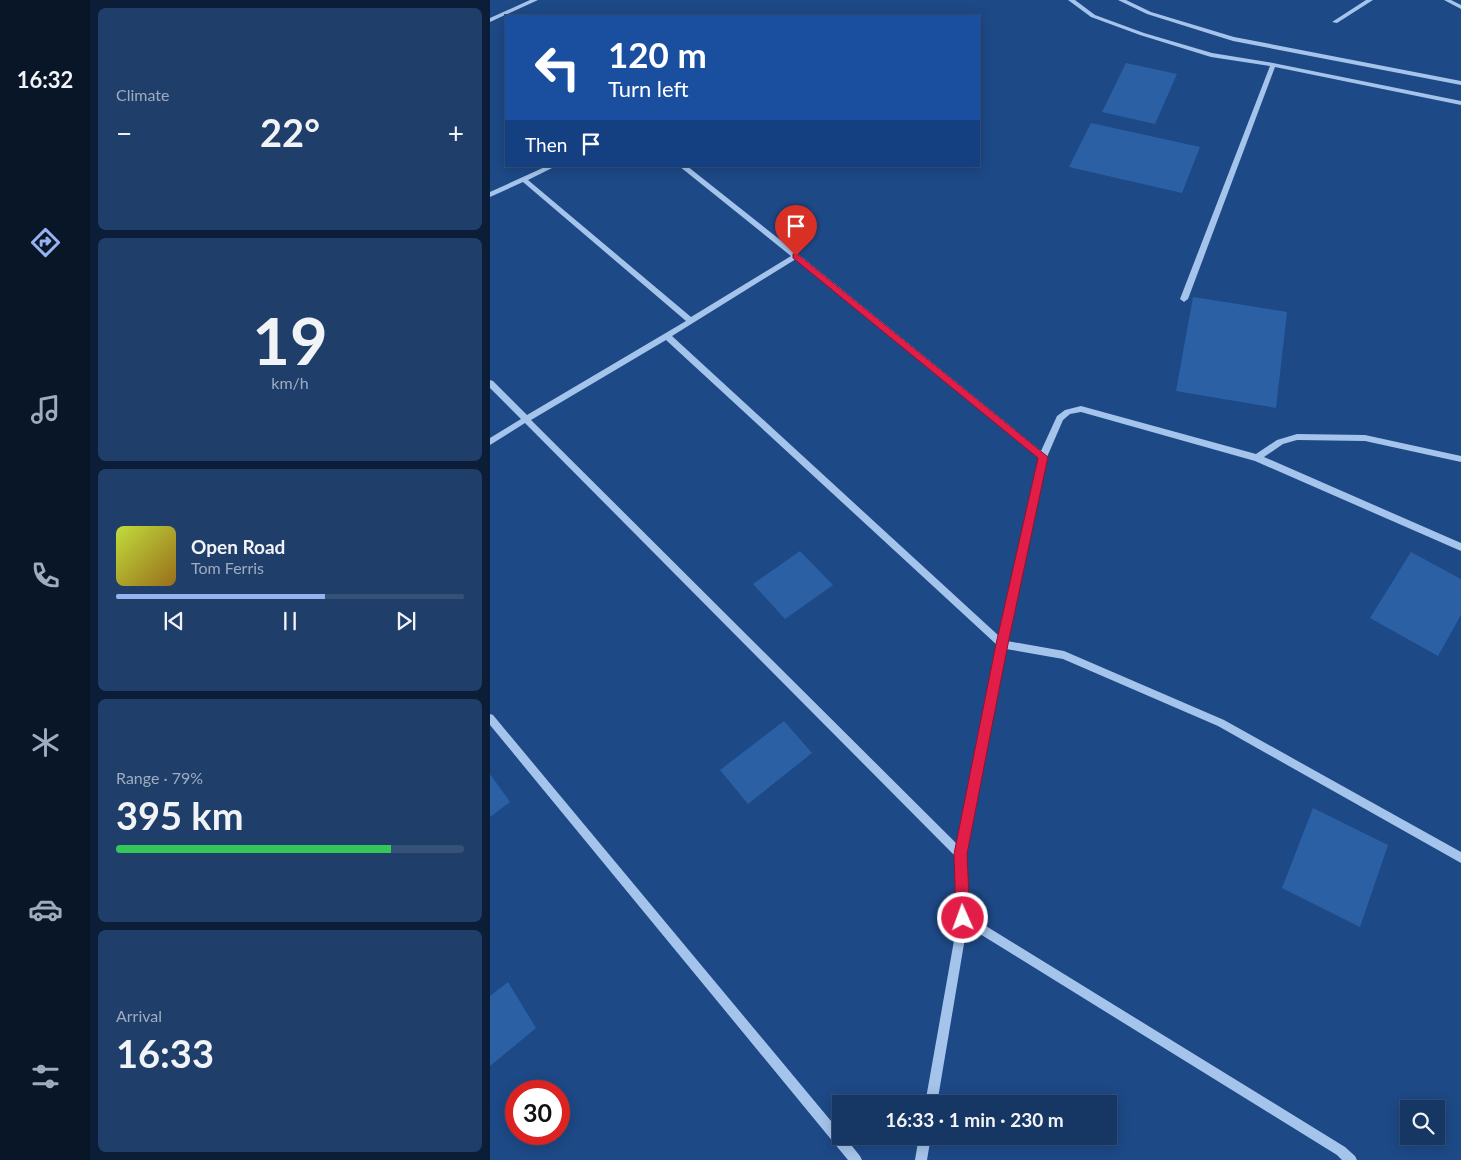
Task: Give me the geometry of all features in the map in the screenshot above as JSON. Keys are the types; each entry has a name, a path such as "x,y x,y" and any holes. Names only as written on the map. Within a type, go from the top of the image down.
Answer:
{"street":[{"path":"490,20 535,0"},
{"path":"1071,0 1094,16 1142,34 1212,55 1273,65 1461,103"},
{"path":"1121,0 1149,13 1233,39 1461,83"},
{"path":"1335,22 1370,0"},
{"path":"1447,0 1461,7"},
{"path":"1184,299 1273,65"},
{"path":"490,195 552,167"},
{"path":"683,167 1043,457"},
{"path":"523,180 691,321"},
{"path":"490,442 796,256"},
{"path":"667,336 1002,644 1064,655 1221,723 1461,858"},
{"path":"490,383 960,854"},
{"path":"933,1095 963,918 960,854 1002,644 1043,457 1060,418 1068,412 1080,409 1257,458 1461,547"},
{"path":"1257,458 1280,442 1297,437 1326,437 1365,438 1461,459"},
{"path":"490,718 856,1160"},
{"path":"963,918 1341,1151 1351,1160"},
{"path":"921,1160 924,1145"}],"building":[{"path":"1126,63 1177,74 1155,124 1102,112"},
{"path":"1091,123 1200,147 1182,193 1069,167"},
{"path":"1193,297 1287,312 1276,408 1176,391"},
{"path":"800,551 833,585 785,619 753,584"},
{"path":"1411,552 1461,579 1461,615 1438,656 1370,618"},
{"path":"784,721 812,753 748,804 720,770"},
{"path":"490,774 510,802 490,817"},
{"path":"1313,808 1388,845 1360,927 1282,888"},
{"path":"508,982 536,1028 490,1066 490,996"}],"route":[{"path":"796,256 1043,457 1002,644 960,854 963,918"}]}
